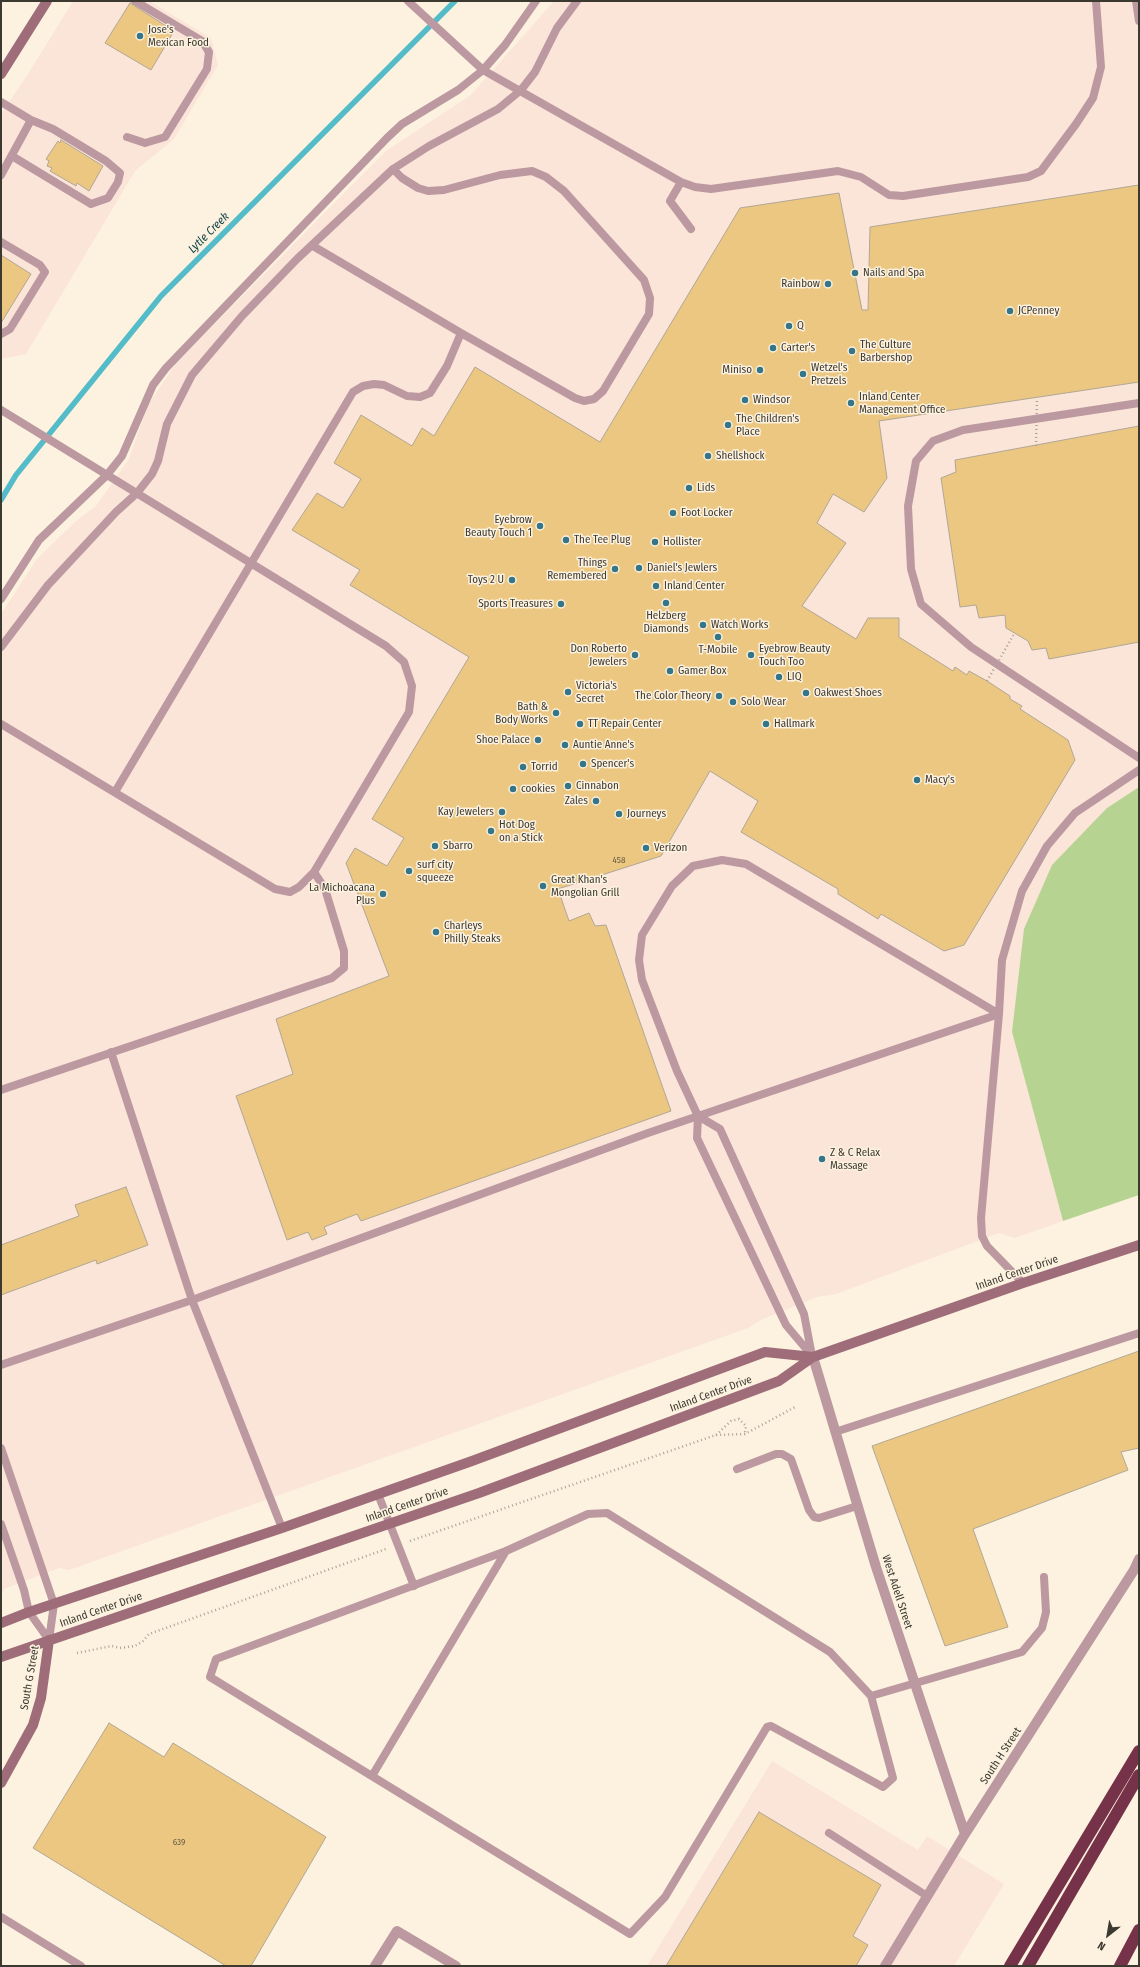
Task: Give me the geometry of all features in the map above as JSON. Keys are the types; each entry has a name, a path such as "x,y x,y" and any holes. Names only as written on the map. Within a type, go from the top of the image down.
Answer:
{"highway":[{"path":"1010,1966 1139,1752"},
{"path":"1028,1966 1139,1775"},
{"path":"1120,1966 1139,1930"}],"main road":[{"path":"1,74 47,1"},
{"name":"Inland Center Drive","path":"1,1657 479,1493 779,1381 813,1357 1023,1283 1139,1245"},
{"name":"Inland Center Drive","path":"1,1623 29,1612 282,1528 472,1461 765,1352 813,1357"},
{"name":"South G Street","path":"1,1783 33,1725 41,1698 49,1640"}],"street":[{"name":"West Adell Street","path":"813,1357 857,1506 965,1834"},
{"name":"South H Street","path":"885,1966 965,1834 1134,1570 1139,1559"},
{"path":"375,1966 397,1931 456,1966"}],"lane":[{"path":"126,137 145,143 165,137 207,69 209,52 202,41 135,1"},
{"path":"408,1 483,70 521,90 681,182 695,187 711,189 838,171 861,178 889,195 903,196 1028,177 1041,171 1076,124 1092,98 1101,67 1096,1"},
{"path":"1,599 39,540 107,474 122,456 153,385 166,368 387,138 402,124 458,90 483,70 505,45 536,1"},
{"path":"1,647 48,585 116,512 137,493 152,474 158,461 167,424 192,375 242,316 298,259 393,169 429,146 498,109 521,90 535,72 557,28 577,1"},
{"path":"1136,1 1139,21"},
{"path":"1,102 31,120 53,130 114,166 120,173 118,182 108,198 91,204 12,156"},
{"path":"1,175 31,120"},
{"path":"313,246 560,391 584,401 594,399 603,391 649,314 650,298 644,280 564,191 546,177 532,171 500,175 444,190 428,191 402,178 393,169"},
{"path":"681,182 670,201 691,229"},
{"path":"1,242 40,265 45,272 10,329 1,334"},
{"path":"114,792 353,392 363,386 374,384 384,385 407,396 420,397 430,393 447,366 461,333"},
{"path":"1139,403 963,430 933,441 916,461 908,506 911,569 921,604 971,648 1139,758"},
{"path":"1,410 386,646 404,662 412,686 409,712 314,872 300,887 290,892 275,889 1,724"},
{"path":"1023,1283 987,1246 982,1236 981,1218 999,1014 1002,960 1010,926 1022,891 1047,846 1075,813 1139,770"},
{"path":"813,1357 786,1325 698,1138 698,1116 677,1070 642,980 639,960 642,934 672,886 693,866 722,860 746,864 999,1014"},
{"path":"1,1090 332,978 344,968 344,950 325,889 314,872"},
{"path":"1,1366 192,1300 698,1116 999,1014"},
{"path":"111,1052 192,1300 282,1528"},
{"path":"698,1116 720,1129 804,1314 813,1357"},
{"path":"835,1432 1139,1333"},
{"path":"1,1448 54,1604 49,1640"},
{"path":"737,1469 776,1454 782,1454 791,1459 809,1510 814,1517 820,1518 857,1506"},
{"path":"378,1494 414,1586"},
{"path":"607,1513 830,1652 871,1696 893,1778 883,1787 771,1726 767,1727 665,1897 630,1934 210,1677 216,1659 506,1551 588,1514 607,1513"},
{"path":"1,1524 24,1590 29,1612 49,1640"},
{"path":"372,1776 506,1551"},
{"path":"871,1696 914,1682 1022,1652 1042,1628 1046,1612 1044,1577"},
{"path":"829,1833 927,1896"},
{"path":"1,1917 81,1966"}],"path":[{"path":"1036,398 1036,446"},
{"path":"987,681 1014,634"},
{"path":"77,1653 112,1646 120,1648 135,1646 143,1641 149,1634 398,1545 716,1435 745,1434 797,1406"},
{"path":"716,1435 731,1421 739,1419 746,1426 745,1434"}],"shaded area":[{"path":"73,1 149,1 211,38 218,65 174,139 135,171 26,354 1,359 1,114 28,74"},
{"path":"554,1 1139,1 1139,787 1107,808 1012,1032 1063,1221 1015,1238 999,1233 836,1294 817,1297 763,1319 748,1328 69,1570 59,1568 4,1589 1,1596 1,614 37,559 76,521 96,506 129,459 148,405 177,362 386,151 471,95"},
{"path":"772,1761 918,1850 927,1836 1004,1884 954,1966 647,1966"}],"green space":[{"path":"1139,787 1139,1195 1063,1221 1012,1032 1024,929 1052,865 1107,808"}],"building":[{"name":"Jose's Mexican Food","path":"130,3 174,31 151,70 105,43"},
{"path":"61,140 103,166 89,191 77,183 76,186 50,171 52,168 47,166 49,161 46,159 58,141 60,143"},
{"path":"1139,185 1139,382 879,421 887,478 864,512 833,494 817,523 846,543 802,606 856,639 868,618 899,618 899,637 953,671 955,667 967,675 969,671 1010,696 1010,699 1022,706 1020,709 1068,740 1075,760 964,945 944,951 881,914 878,919 838,894 838,889 741,832 758,801 710,771 661,856 558,889 569,921 589,913 595,926 606,925 671,1111 361,1221 357,1214 324,1227 327,1234 312,1240 308,1232 287,1240 236,1096 293,1074 276,1019 389,976 346,863 355,848 387,866 404,838 372,819 469,657 350,585 360,570 292,530 317,493 343,508 361,479 334,463 361,415 412,446 422,428 434,436 475,367 600,442 740,208 839,193 862,310 868,310 870,227"},
{"path":"1,255 31,274 1,323"},
{"path":"1139,426 1139,642 1049,659 1046,648 1032,650 1028,641 1006,628 1005,615 979,618 976,605 960,607 941,478 956,472 955,460"},
{"path":"126,1187 148,1245 97,1264 96,1260 1,1295 1,1245 79,1216 75,1205"},
{"path":"1139,1351 1139,1448 1121,1452 1128,1470 973,1529 1008,1627 945,1646 872,1446"},
{"path":"109,1723 164,1757 173,1743 326,1837 251,1966 226,1966 33,1848"},
{"path":"759,1812 881,1885 853,1936 868,1945 856,1966 666,1966"}],"waterway":[{"name":"Lytle Creek","path":"1,500 16,475 161,296 455,1"}],"place":[{"name":"Jose's Mexican Food","path":"140,36"},
{"name":"Nails and Spa","path":"855,273"},
{"name":"Rainbow","path":"828,284"},
{"name":"JCPenney","path":"1010,311"},
{"name":"Q","path":"789,326"},
{"name":"Carter's","path":"773,348"},
{"name":"The Culture Barbershop","path":"852,351"},
{"name":"Miniso","path":"760,370"},
{"name":"Wetzel's Pretzels","path":"803,374"},
{"name":"Windsor","path":"745,400"},
{"name":"Inland Center Management Office","path":"851,403"},
{"name":"The Children's Place","path":"728,425"},
{"name":"Shellshock","path":"708,456"},
{"name":"Lids","path":"689,488"},
{"name":"Foot Locker","path":"673,513"},
{"name":"Eyebrow Beauty Touch 1","path":"540,526"},
{"name":"The Tee Plug","path":"566,540"},
{"name":"Hollister","path":"655,542"},
{"name":"Daniel's Jewlers","path":"639,568"},
{"name":"Things Remembered","path":"615,569"},
{"name":"Toys 2 U","path":"512,580"},
{"name":"Inland Center","path":"656,586"},
{"name":"Helzberg Diamonds","path":"666,603"},
{"name":"Sports Treasures","path":"561,604"},
{"name":"Watch Works","path":"703,625"},
{"name":"T-Mobile","path":"718,637"},
{"name":"Don Roberto Jewelers","path":"635,655"},
{"name":"Eyebrow Beauty Touch Too","path":"751,655"},
{"name":"Gamer Box","path":"670,671"},
{"name":"LIQ","path":"779,677"},
{"name":"Victoria's Secret","path":"568,692"},
{"name":"Oakwest Shoes","path":"806,693"},
{"name":"The Color Theory","path":"719,696"},
{"name":"Solo Wear","path":"733,702"},
{"name":"Bath & Body Works","path":"556,713"},
{"name":"TT Repair Center","path":"580,724"},
{"name":"Hallmark","path":"766,724"},
{"name":"Shoe Palace","path":"538,740"},
{"name":"Auntie Anne's","path":"565,745"},
{"name":"Spencer's","path":"583,764"},
{"name":"Torrid","path":"523,767"},
{"name":"Macy's","path":"917,780"},
{"name":"Cinnabon","path":"568,786"},
{"name":"cookies","path":"513,789"},
{"name":"Zales","path":"596,801"},
{"name":"Kay Jewelers","path":"502,812"},
{"name":"Journeys","path":"619,814"},
{"name":"Hot Dog on a Stick","path":"491,831"},
{"name":"Sbarro","path":"435,846"},
{"name":"Verizon","path":"646,848"},
{"name":"surf city squeeze","path":"409,871"},
{"name":"Great Khan's Mongolian Grill","path":"543,886"},
{"name":"La Michoacana Plus","path":"383,894"},
{"name":"Charleys Philly Steaks","path":"436,932"},
{"name":"Z & C Relax Massage","path":"822,1159"}]}
